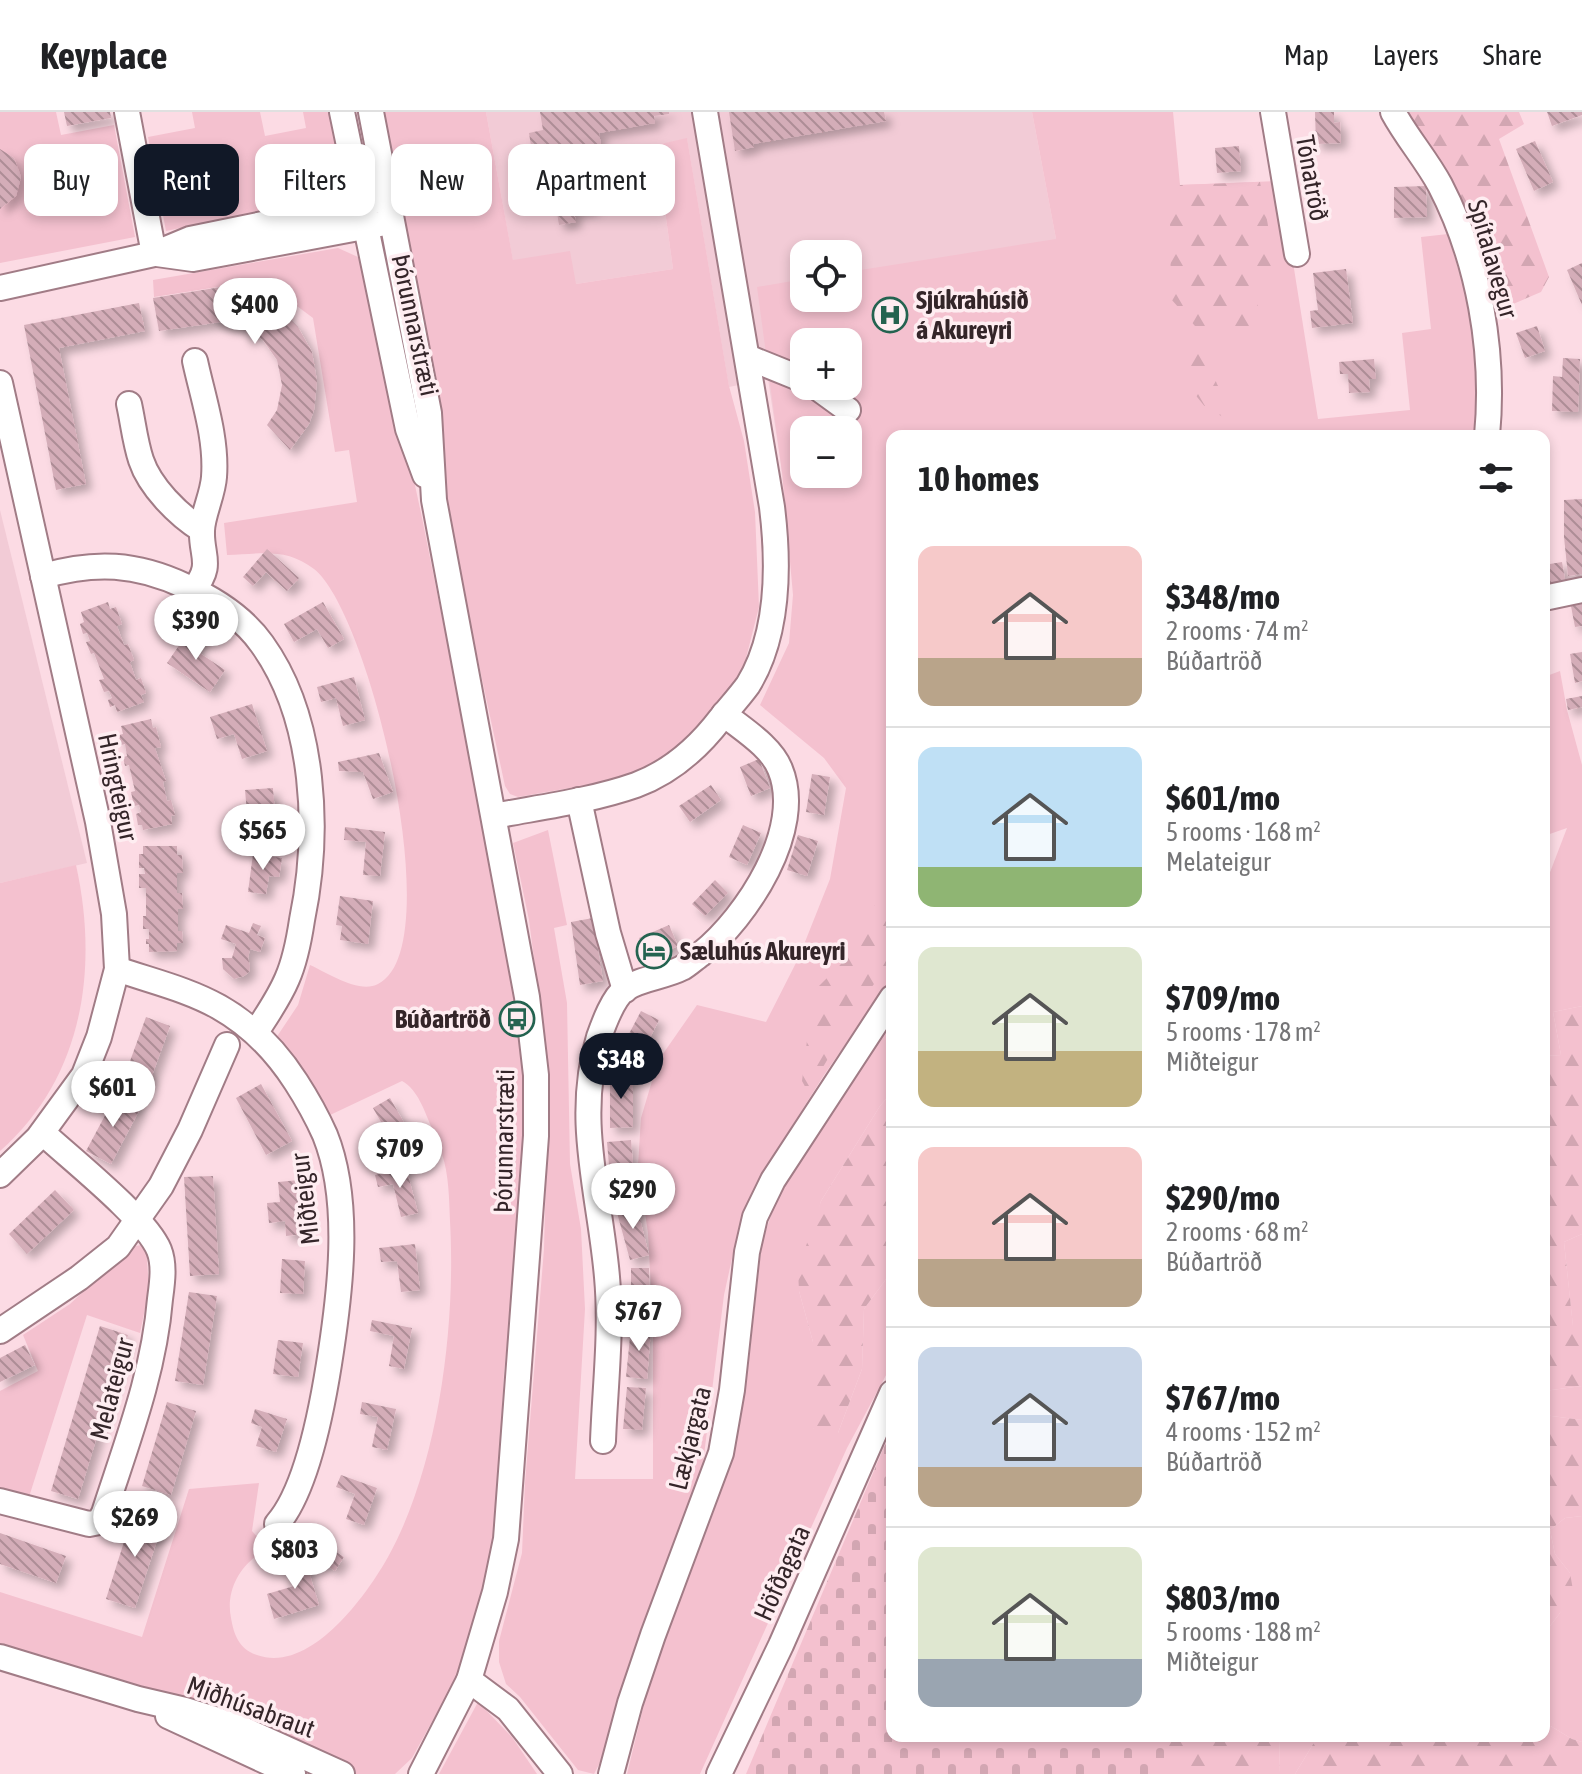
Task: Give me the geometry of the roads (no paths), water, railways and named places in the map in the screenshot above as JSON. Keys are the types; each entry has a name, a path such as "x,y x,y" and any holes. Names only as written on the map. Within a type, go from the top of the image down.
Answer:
{"street":[{"path":"127,112 154,254"},
{"name":"Þórunnarstræti","path":"342,112 348,144"},
{"name":"Þórunnarstræti","path":"371,112 391,210"},
{"path":"494,816 579,800 639,784 674,766 709,734 748,684 769,628 776,576 772,507 705,112"},
{"name":"Tónatröð","path":"1273,112 1297,254"},
{"name":"Spítalavegur","path":"1393,112 1438,182 1465,247 1486,339 1489,380 1487,430"},
{"path":"375,213 391,210"},
{"path":"0,288 154,254 190,239 355,216"},
{"name":"Þórunnarstræti","path":"362,216 408,429 434,500"},
{"name":"Þórunnarstræti","path":"392,216 429,413 434,500 527,997 536,1075 536,1136 506,1539 495,1592 469,1680 421,1774"},
{"path":"747,357 790,374"},
{"path":"193,590 200,582 204,569 206,553 202,530 214,479 215,452 195,361"},
{"name":"Hringteigur","path":"0,383 98,822 114,914 117,969 99,1037 84,1075 43,1133 0,1175"},
{"path":"834,400 848,410"},
{"path":"129,404 141,461 152,480 181,516 202,530"},
{"path":"43,576 76,566 108,565 142,570 193,590 212,598 237,618 261,642 281,675 294,708 304,749 312,830 310,883 288,979 256,1032"},
{"path":"1550,597 1582,590"},
{"path":"603,1441 608,1281 586,1119 600,1037 615,1003 625,990 681,968 719,938 751,897 773,859 785,817 785,782 779,765 724,714"},
{"path":"579,800 608,933 625,990"},
{"name":"Miðteigur","path":"117,969 195,995 256,1032 290,1073 311,1105 326,1137 335,1171 341,1240 335,1324 324,1393 298,1489 277,1524"},
{"name":"Lækjargata","path":"611,1774 653,1635 721,1453 732,1390 747,1252 755,1217 773,1180 886,1007"},
{"path":"0,1331 118,1247 161,1186 190,1130 227,1045"},
{"name":"Melateigur","path":"0,1501 89,1524 99,1522 152,1362 160,1309 163,1274 160,1252 137,1220 43,1133"},
{"name":"Höfðagata","path":"719,1774 781,1645 886,1407"},
{"name":"Miðhúsabraut","path":"0,1657 234,1725 342,1774"},
{"path":"469,1680 508,1709 560,1774"},
{"name":"Miðhúsabraut","path":"138,1699 196,1731 293,1774"}],"place":[{"name":"Sjúkrahúsið á Akureyri","path":"890,315"},
{"name":"Sæluhús Akureyri","path":"654,951"},
{"name":"Búðartröð","path":"517,1019"}]}
